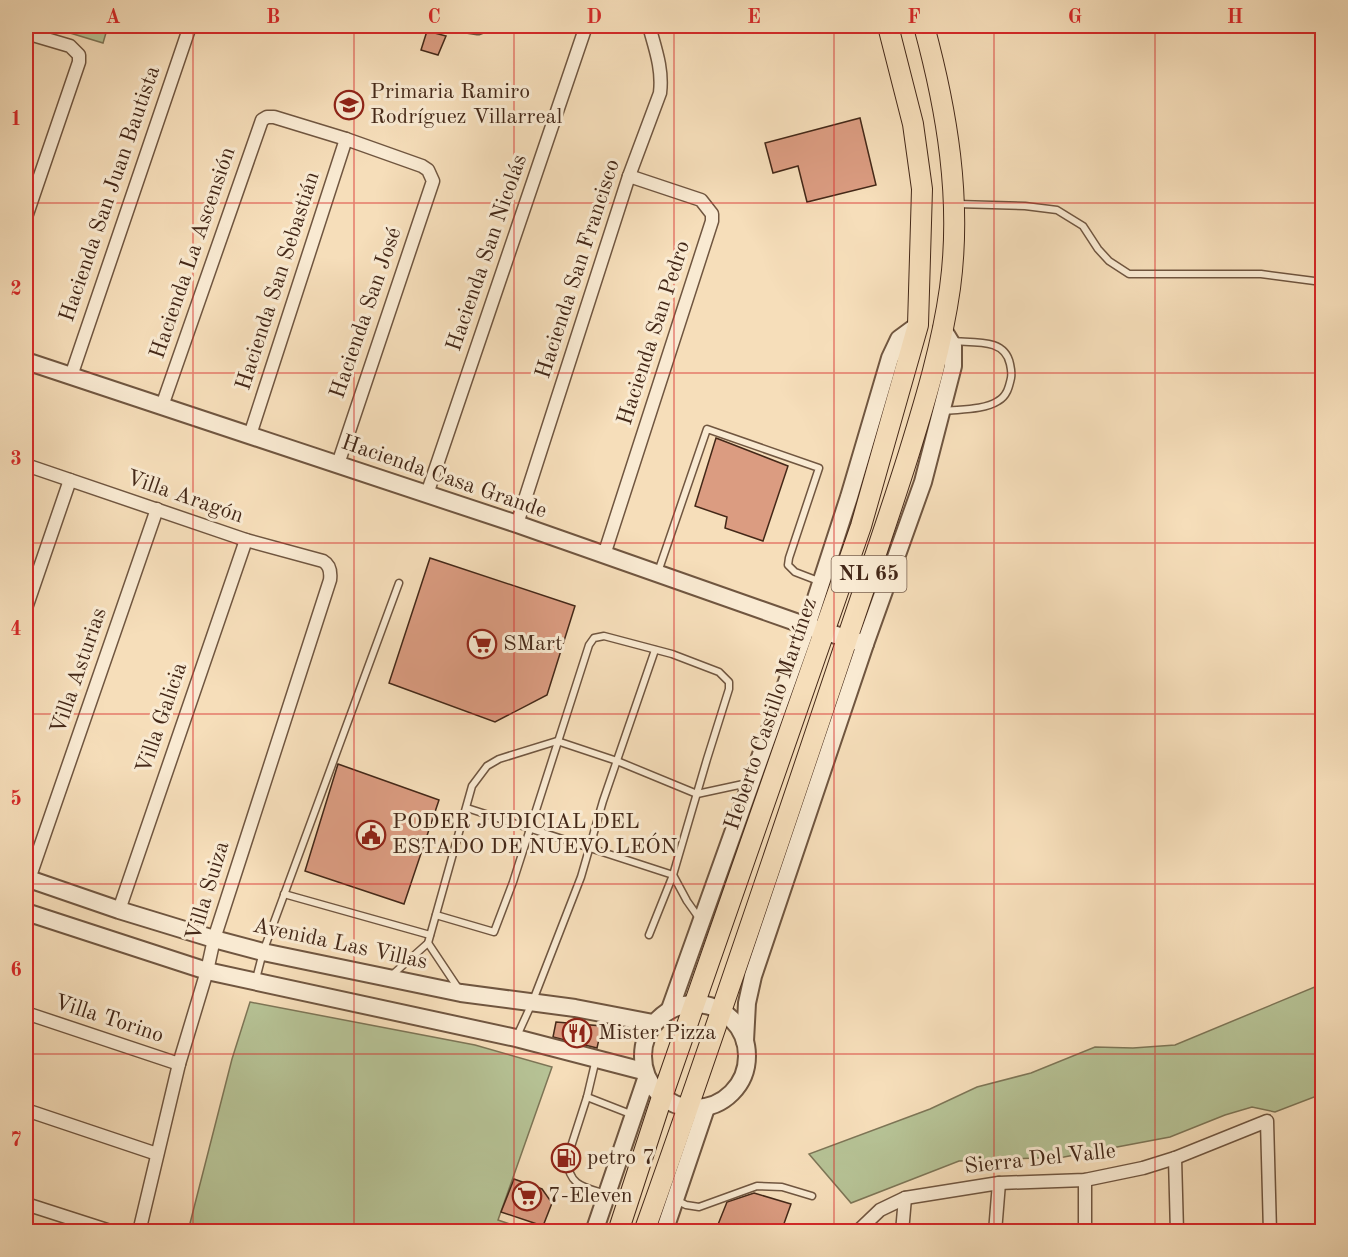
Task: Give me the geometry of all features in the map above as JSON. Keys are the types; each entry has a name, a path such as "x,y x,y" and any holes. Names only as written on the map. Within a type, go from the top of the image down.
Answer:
{"main road":[{"name":"Heberto Castillo Martínez","path":"618,1232 695,1003 816,628 875,483 918,324 922,189 913,124 888,26"},
{"name":"NL 65","path":"644,1232 697,1107 722,1011 856,642 933,375 947,334 953,248 952,164 938,77 924,26"},
{"path":"918,324 947,334"}],"street":[{"name":"Hacienda San Juan Bautista","path":"71,376 190,26"},
{"path":"465,26 474,28 482,26"},
{"name":"Hacienda San Nicolás","path":"427,494 586,26"},
{"name":"Hacienda San Francisco","path":"517,524 629,176 660,93 662,79 649,26"},
{"path":"26,33 70,46 79,56 26,217"},
{"name":"Hacienda La Ascensión","path":"162,406 260,124 267,117 274,117 346,139"},
{"name":"Hacienda San José","path":"338,464 433,181 423,166 346,139"},
{"name":"Hacienda San Sebastián","path":"250,435 346,139"},
{"name":"Hacienda San Pedro","path":"604,555 712,221 712,214 701,200 629,176"},
{"path":"670,1009 751,782 816,628 821,582 890,358 899,339 918,324"},
{"path":"26,912 207,971 516,1038 596,1059 644,1075 662,1097 697,1107 726,1098 742,1078 746,1066 747,1003 753,976 856,642 923,482 953,366 954,351 947,334"},
{"name":"Hacienda Casa Grande","path":"26,362 517,524 856,642"},
{"name":"Villa Aragón","path":"26,465 246,540 323,561 329,567"},
{"path":"26,608 70,480"},
{"name":"Villa Asturias","path":"27,879 157,509"},
{"name":"Villa Galicia","path":"119,910 246,540"},
{"name":"Villa Suiza","path":"139,1232 179,1064 207,971 214,939 330,580 329,567"},
{"name":"Avenida Las Villas","path":"27,879 119,910 263,952 461,993 575,1008 653,1023"},
{"path":"594,1232 633,1115 644,1075 643,1051 653,1023 670,1009 695,1003 709,1005 732,1019 745,1041"},
{"name":"Villa Torino","path":"26,1013 179,1064"},
{"path":"668,1227 697,1107"},
{"path":"26,1110 157,1154"},
{"name":"Sierra Del Valle","path":"857,1232 880,1210 904,1198 999,1183 1085,1180 1143,1168 1175,1158 1267,1121 1270,1232"},
{"path":"1175,1158 1177,1232"},
{"path":"1085,1180 1085,1232"},
{"path":"995,1232 999,1183"},
{"path":"902,1232 904,1198"},
{"path":"26,1204 113,1232"}],"lane":[{"path":"953,204 1024,206 1057,210 1083,226 1109,261 1129,274 1261,274 1323,282"},
{"path":"941,412 990,405 1007,393 1012,374 1009,357 1003,348 947,334"},
{"path":"657,574 707,429 819,468 788,565 795,572 821,582"},
{"path":"255,982 263,952 399,583"},
{"path":"436,915 494,932 513,882 589,645 594,638 604,636 655,650 719,672 729,682 729,689 673,875 649,935"},
{"path":"516,1038 581,877 655,650"},
{"path":"389,978 428,943 472,786 487,766 498,759 557,741 617,761 697,794 751,782"},
{"path":"466,808 673,875 687,901 702,921"},
{"path":"284,894 430,936"},
{"path":"428,943 461,993"},
{"path":"596,1059 587,1097 567,1159 571,1178 582,1187 606,1194"},
{"path":"587,1097 633,1115"},
{"path":"674,1199 686,1205 699,1207 757,1186 782,1187 812,1196"}],"green space":[{"path":"47,26 108,26 103,43"},
{"path":"1317,986 1322,1014 1322,1094 1275,1112 1252,1107 1170,1137 1064,1157 959,1161 851,1203 809,1154 930,1109 977,1087 1031,1073 1095,1047 1133,1048 1175,1045"},
{"path":"250,1002 475,1045 552,1067 498,1220 530,1231 188,1231 232,1059"}],"building":[{"path":"427,31 446,36 438,55 421,50"},
{"path":"860,118 876,185 807,202 798,166 773,173 765,143"},
{"path":"716,438 788,466 763,541 725,528 727,517 695,506"},
{"name":"SMart","path":"430,558 575,606 547,695 495,722 389,683"},
{"name":"PODER JUDICIAL DEL ESTADO DE NUEVO LEÓN","path":"338,764 439,800 404,904 305,871"},
{"name":"Mister Pizza","path":"556,1022 602,1026 597,1048 553,1037"},
{"name":"7-Eleven","path":"514,1179 542,1189 552,1203 543,1226 501,1212"},
{"path":"754,1193 791,1204 781,1232 715,1232 727,1202"}],"place":[{"name":"Primaria Ramiro Rodríguez Villarreal","path":"349,105"},
{"name":"SMart","path":"482,644"},
{"name":"PODER JUDICIAL DEL ESTADO DE NUEVO LEÓN","path":"371,835"},
{"name":"Mister Pizza","path":"577,1033"},
{"name":"petro 7","path":"566,1158"},
{"name":"7-Eleven","path":"527,1196"}]}
